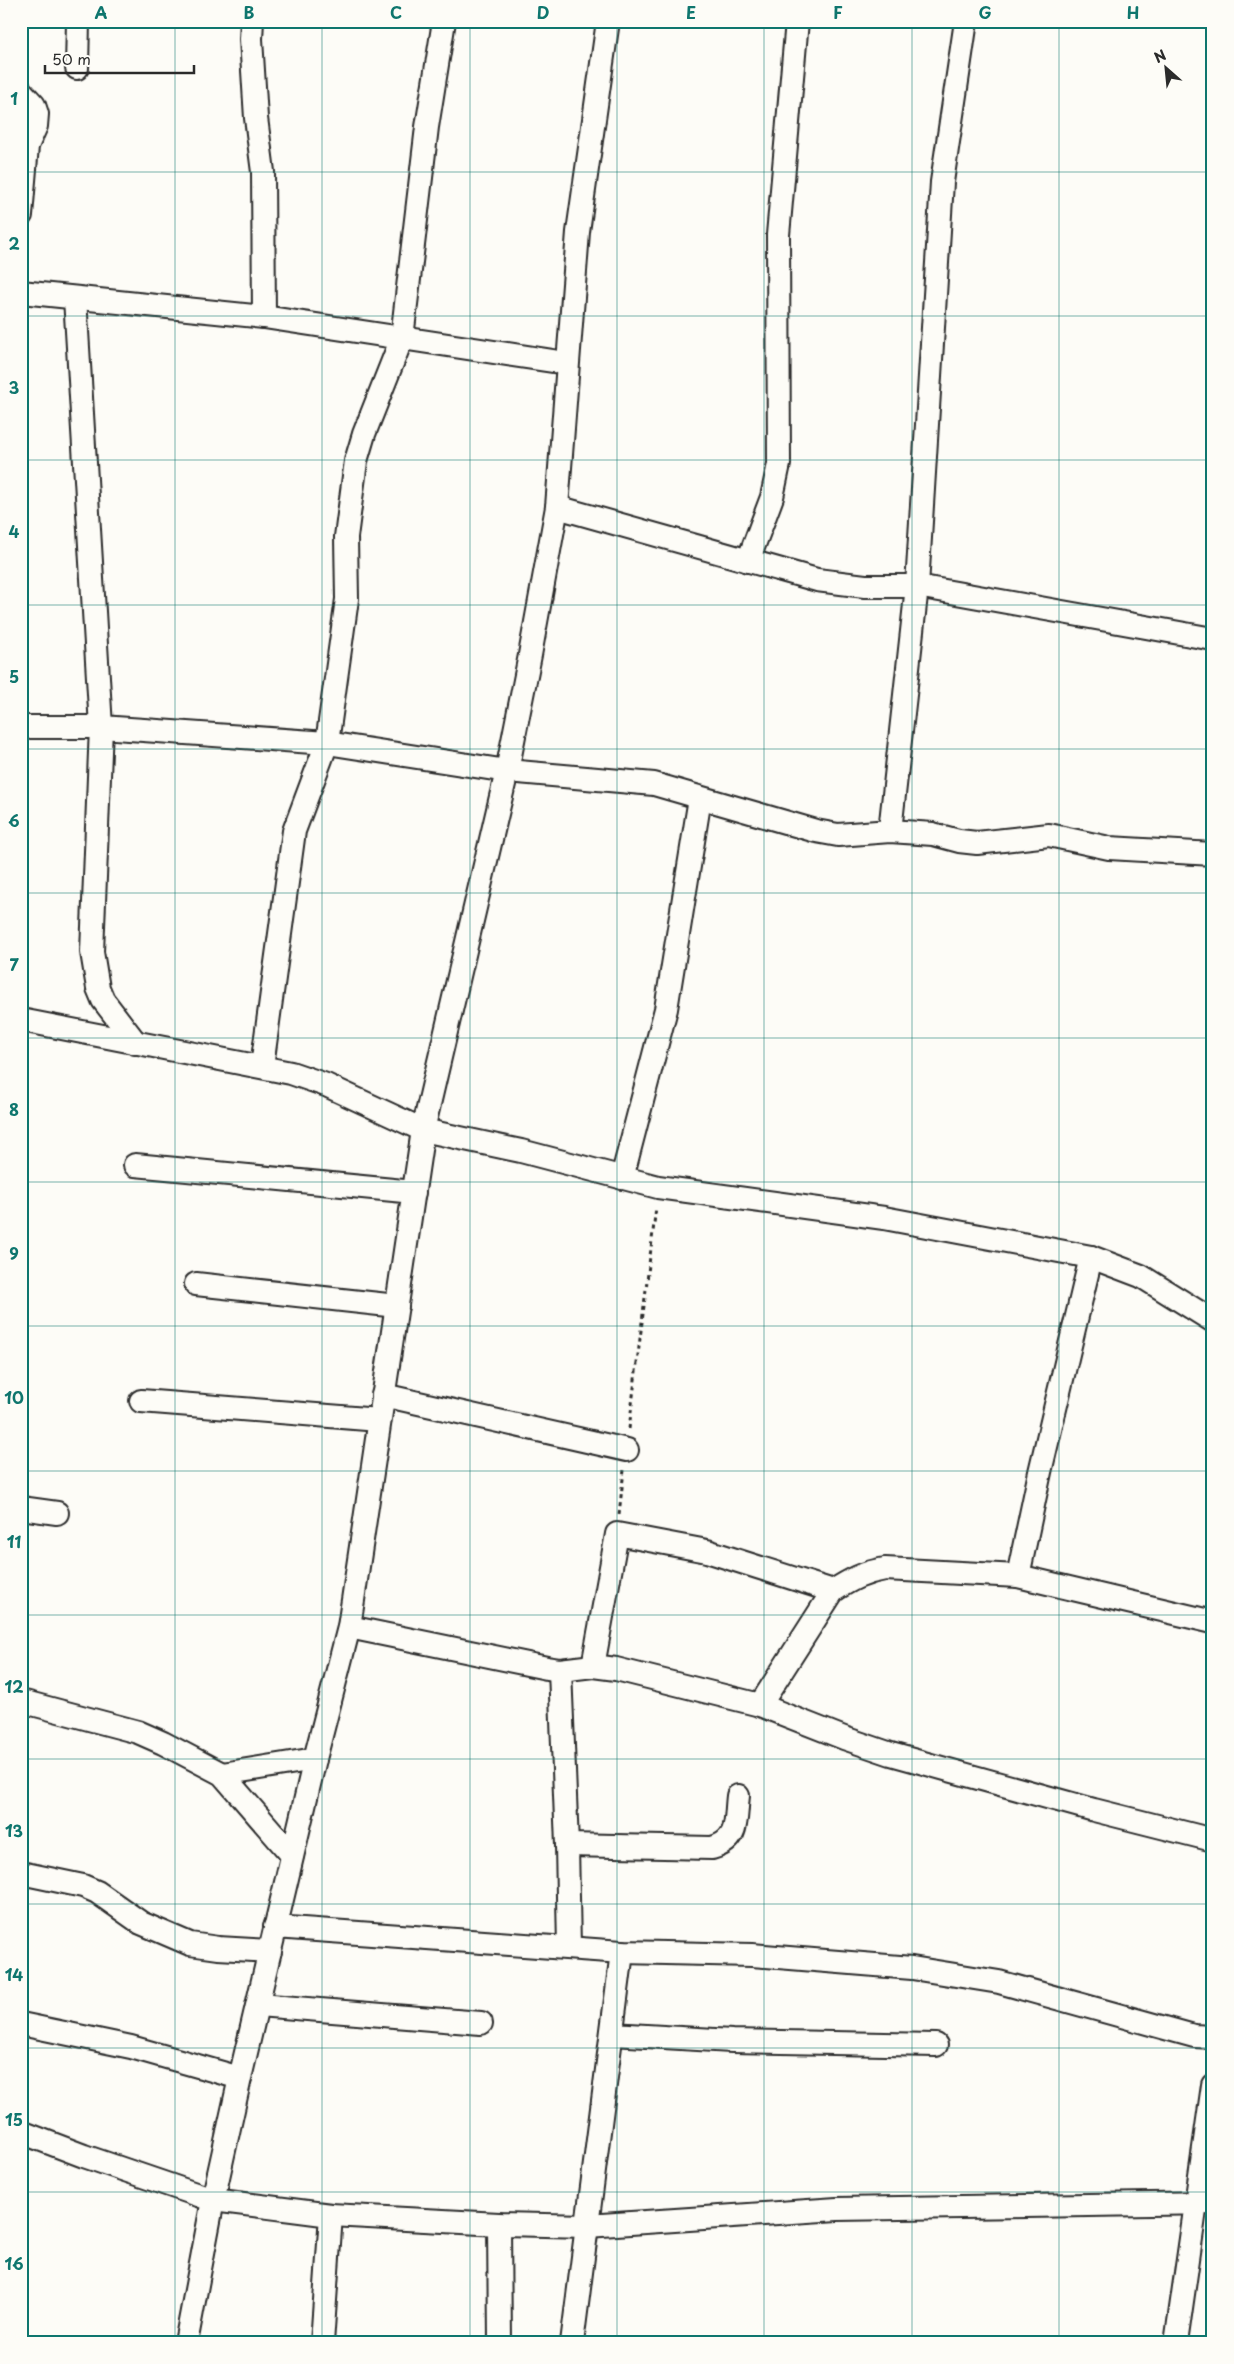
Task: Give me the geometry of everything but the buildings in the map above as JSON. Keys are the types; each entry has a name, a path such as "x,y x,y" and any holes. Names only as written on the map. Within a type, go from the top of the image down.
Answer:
{"street":[{"path":"77,68 78,21"},
{"path":"252,21 251,39 255,110 264,172 264,317"},
{"path":"262,1066 294,831 326,743 347,599 346,536 356,461 364,434 402,338 427,127 444,21"},
{"path":"186,2343 213,2200 240,2078 292,1854 349,1627 423,1130 507,770 557,507 566,363 578,232 608,21"},
{"path":"748,561 772,498 779,464 778,235 797,21"},
{"path":"890,831 917,586 942,182 966,21"},
{"path":"21,91 34,105 37,114 36,126 27,146 21,215"},
{"path":"21,292 264,317 566,363"},
{"path":"75,298 101,726 92,952 98,988 103,1000 136,1043"},
{"path":"557,507 817,580 865,586 917,586 1213,639"},
{"path":"21,727 101,726 326,743 507,770 654,784 816,831 838,835 890,831 933,834 959,841 977,843 1049,835 1109,848 1213,854"},
{"path":"622,1178 666,1009 700,798"},
{"path":"21,1020 291,1073 326,1085 423,1130 521,1151 658,1186 884,1218 1091,1257 1141,1276 1213,1321"},
{"path":"135,1165 414,1192"},
{"path":"1018,1576 1042,1462 1091,1257"},
{"path":"196,1284 396,1306"},
{"path":"383,1395 627,1450"},
{"path":"141,1401 379,1420"},
{"path":"21,1508 56,1513"},
{"path":"593,1666 617,1534 706,1551 832,1591"},
{"path":"760,1705 832,1591 851,1579 868,1572 885,1569 1018,1576 1213,1622"},
{"path":"349,1627 560,1670 593,1666 616,1669 760,1705 891,1754 1094,1810 1213,1840"},
{"path":"560,1670 568,1845 569,1948"},
{"path":"21,1702 138,1732 164,1743 222,1774 292,1854"},
{"path":"222,1774 315,1759"},
{"path":"568,1845 712,1848 722,1845 729,1840 734,1832 738,1796"},
{"path":"21,1873 83,1886 97,1892 141,1924 190,1944 218,1948 270,1951"},
{"path":"275,1927 622,1952 752,1955 912,1968 999,1982 1194,2036 1213,2037"},
{"path":"572,2343 622,1952"},
{"path":"258,2006 481,2023"},
{"path":"21,2024 131,2048 240,2078"},
{"path":"612,2034 732,2041 936,2045"},
{"path":"1176,2343 1204,2204 1213,2085"},
{"path":"21,2132 84,2156 213,2200 331,2214 499,2224 587,2226 846,2208 1204,2204"},
{"path":"322,2343 331,2214"},
{"path":"499,2224 500,2343"}],"path":[{"path":"617,1534 658,1186"}]}
